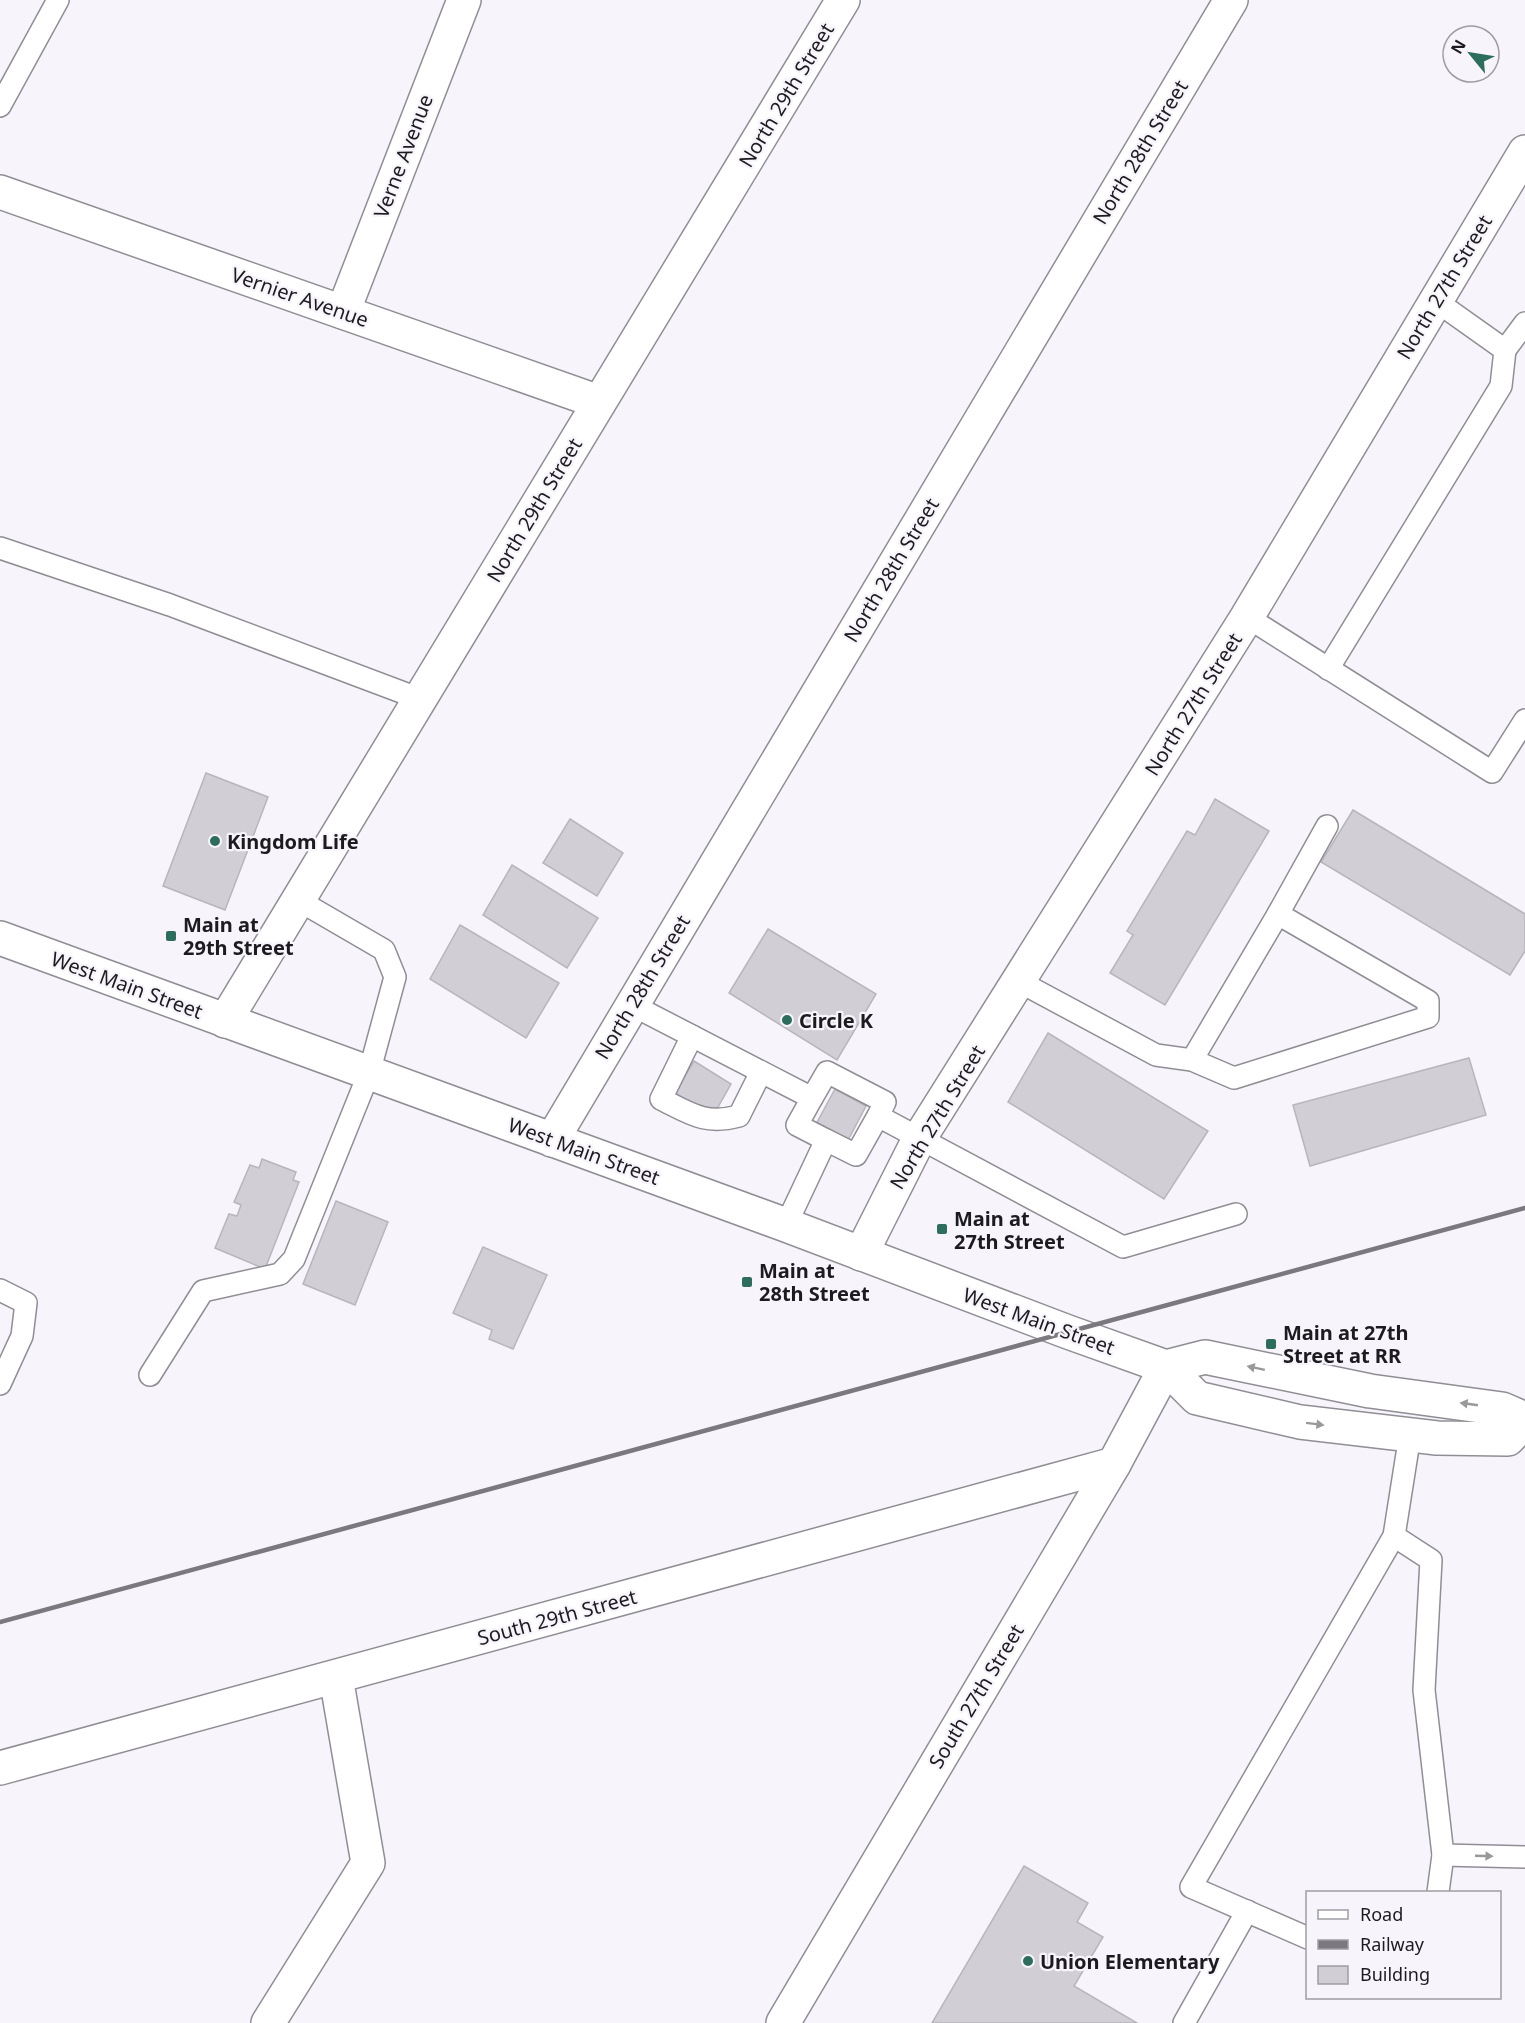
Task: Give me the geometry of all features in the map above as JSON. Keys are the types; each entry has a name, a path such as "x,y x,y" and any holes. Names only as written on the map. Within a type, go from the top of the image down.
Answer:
{"street":[{"name":"Verne Avenue","path":"343,312 464,0"},
{"name":"North 29th Street","path":"225,1021 843,0"},
{"name":"North 28th Street","path":"552,1140 1231,0"},
{"name":"North 27th Street","path":"861,1254 919,1139 1020,982 1247,618 1525,152"},
{"name":"Vernier Avenue","path":"0,192 599,402"},
{"name":"West Main Street","path":"0,938 786,1225 1166,1367"},
{"path":"1205,1357 1370,1391 1502,1409 1525,1420 1508,1439 1410,1435 1300,1422 1197,1398 1166,1367 1205,1357"},
{"name":"South 27th Street","path":"783,2023 1114,1464 1166,1367"},
{"name":"South 29th Street","path":"0,1768 1114,1464"},
{"path":"267,2023 368,1863 336,1677"}],"lane":[{"path":"0,106 58,0"},
{"path":"1436,301 1505,350"},
{"path":"1328,669 1501,386 1505,350 1525,323"},
{"path":"0,548 170,605 420,699"},
{"path":"1247,618 1492,772 1525,720"},
{"path":"1192,1060 1327,826"},
{"path":"150,1375 203,1291 280,1274 294,1259 369,1073 395,977 384,950 298,900"},
{"path":"1020,982 1156,1056 1192,1060 1234,1078 1428,1017 1428,1001 1278,914"},
{"path":"632,1005 812,1098"},
{"path":"692,1036 661,1099 682,1110 702,1120 724,1120 739,1116 761,1072"},
{"path":"827,1072 885,1102 856,1155 797,1125 812,1098 827,1072"},
{"path":"878,1116 1123,1247 1236,1214"},
{"path":"786,1225 826,1140"},
{"path":"0,1290 26,1303 22,1336 0,1384"},
{"path":"1306,1937 1191,1887 1394,1536 1410,1435"},
{"path":"1394,1536 1431,1560 1425,1690 1443,1855 1438,1891"},
{"path":"1443,1855 1525,1857"},
{"path":"1184,2023 1247,1911"}],"building":[{"name":"Kingdom Life","path":"206,773 268,797 225,910 163,886"},
{"path":"1215,799 1269,831 1165,1005 1110,973 1133,935 1127,931 1187,831 1195,835"},
{"path":"1353,810 1525,914 1525,951 1510,975 1321,862"},
{"path":"570,819 623,853 597,896 543,863"},
{"path":"512,865 598,918 567,968 483,915"},
{"path":"460,925 559,983 526,1038 430,979"},
{"path":"768,929 876,994 837,1060 729,993"},
{"path":"1048,1033 1208,1131 1164,1199 1008,1102"},
{"path":"1469,1058 1486,1115 1310,1166 1293,1105"},
{"path":"694,1061 731,1084 713,1116 675,1093"},
{"path":"835,1089 866,1106 846,1144 814,1128"},
{"path":"262,1159 296,1172 293,1180 299,1182 265,1269 215,1248 229,1214 237,1216 241,1205 234,1202 250,1165 259,1168"},
{"path":"336,1201 388,1222 355,1305 303,1284"},
{"path":"483,1247 547,1275 513,1349 489,1339 492,1330 453,1313"},
{"name":"Union Elementary","path":"1024,1866 1088,1903 1077,1922 1103,1937 1074,1986 1137,2023 932,2023"}],"railway":[{"path":"0,1622 1525,1208"}],"place":[{"name":"Kingdom Life","path":"215,841"},
{"name":"Main at 29th Street","path":"171,936"},
{"name":"Circle K","path":"787,1020"},
{"name":"Main at 27th Street","path":"942,1229"},
{"name":"Main at 28th Street","path":"747,1282"},
{"name":"Main at 27th Street at RR","path":"1271,1344"},
{"name":"Union Elementary","path":"1028,1961"}]}
